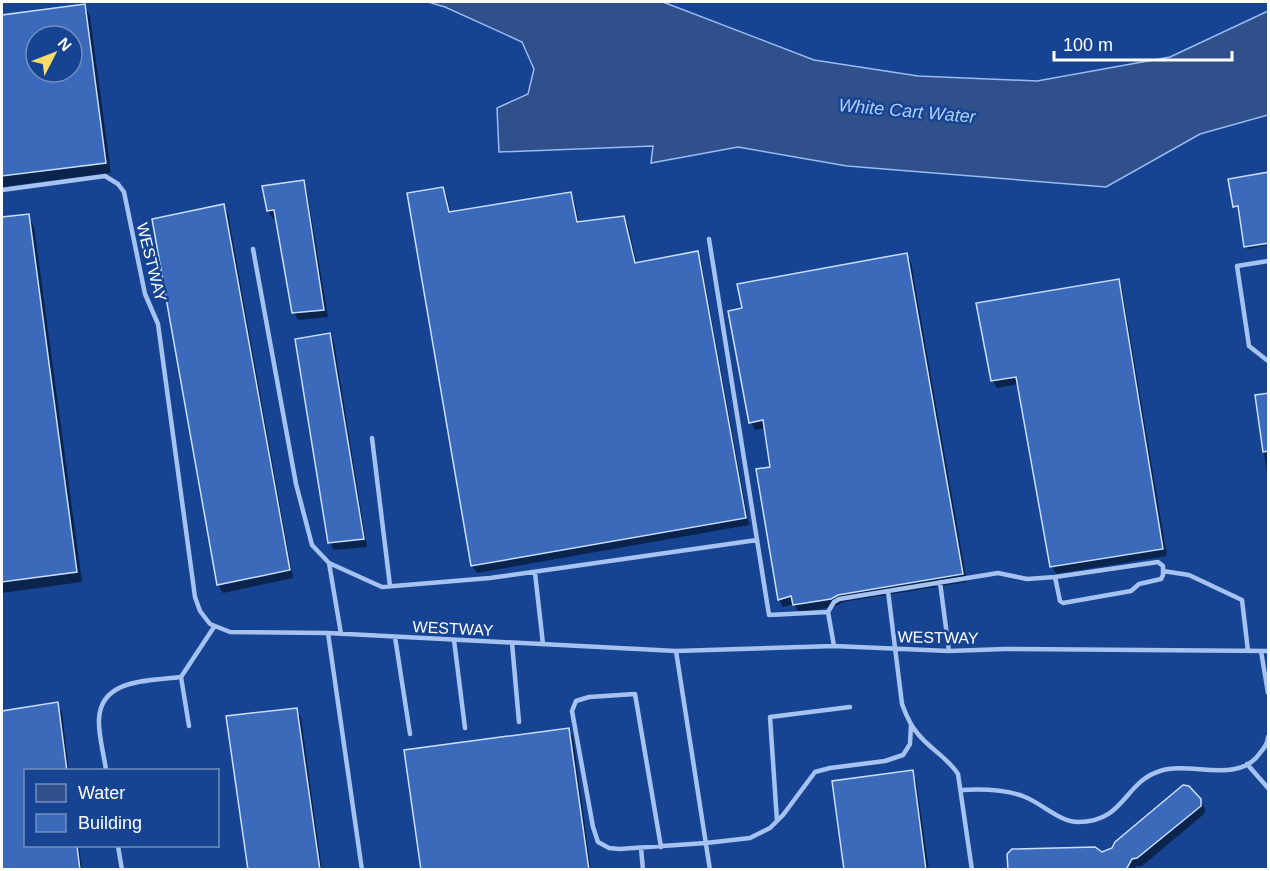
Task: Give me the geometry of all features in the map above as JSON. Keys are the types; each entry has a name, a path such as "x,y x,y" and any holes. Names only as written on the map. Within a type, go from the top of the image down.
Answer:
{"lane":[{"name":"WESTWAY","path":"2,190 105,176 118,183 124,192 145,294 158,324 195,597 200,611 214,627 230,632 328,633 676,651 834,646 949,651 1005,649 1269,651"},
{"path":"709,239 769,615 828,612"},
{"path":"253,249 297,484 312,545 329,563 382,587 535,573 758,540"},
{"path":"1269,261 1237,266 1249,346 1269,361"},
{"path":"372,438 390,586"},
{"path":"834,646 828,612 839,599 998,573 1027,579 1055,578 1158,562 1162,563 1163,571 1161,579 1139,584 1131,591 1063,603 1060,601 1055,578"},
{"path":"329,563 340,634"},
{"path":"1163,571 1189,575 1242,600 1248,651"},
{"path":"535,573 543,644"},
{"path":"940,582 949,651"},
{"path":"888,591 902,704 918,734 951,763 958,774 972,870"},
{"path":"189,726 181,677 214,627"},
{"path":"328,633 363,870"},
{"path":"395,637 410,734"},
{"path":"454,640 465,728"},
{"path":"512,643 519,722"},
{"path":"676,651 710,870"},
{"path":"1262,651 1269,693"},
{"path":"106,769 98,720 101,703 110,692 129,683 181,677"},
{"path":"661,846 635,694 590,697 576,701 572,711 593,827 598,842 609,848 619,849 706,843 750,838 770,828 777,821 815,772 885,761 903,755 910,744 911,723"},
{"path":"777,821 770,717 850,707"},
{"path":"962,790 985,789 1023,795 1074,822 1090,822 1106,816 1120,806 1143,780 1161,771 1181,768 1221,771 1243,767 1257,757 1269,737"},
{"path":"1247,764 1269,788"},
{"path":"118,847 122,870"},
{"path":"641,848 643,870"}],"water":[{"name":"White Cart Water","path":"428,2 663,2 814,60 918,76 1037,81 1170,57 1268,11 1268,115 1200,134 1106,187 847,166 738,147 651,163 653,146 499,152 497,108 528,94 534,69 522,42 445,7"}],"building":[{"path":"85,4 106,163 2,176 2,15"},
{"path":"1269,172 1269,243 1244,247 1238,206 1233,207 1228,179"},
{"path":"304,180 324,310 292,313 274,210 267,211 262,186"},
{"path":"443,187 449,212 571,192 577,222 624,216 635,263 698,251 746,518 471,566 407,193"},
{"path":"224,204 290,570 217,585 152,219"},
{"path":"29,214 77,572 2,582 2,217"},
{"path":"907,253 963,574 793,605 791,596 778,600 756,469 770,467 763,420 749,423 728,311 742,308 737,284"},
{"path":"1119,279 1163,549 1050,567 1016,377 991,381 976,303"},
{"path":"330,333 364,539 328,543 295,339"},
{"path":"1269,393 1269,451 1263,452 1255,395"},
{"path":"58,702 67,769 24,769 24,847 77,847 80,870 2,870 2,711"},
{"path":"297,708 320,870 248,870 226,716"},
{"path":"569,728 589,870 421,870 404,750"},
{"path":"913,770 926,870 844,870 832,781"},
{"path":"1183,785 1189,786 1201,799 1201,806 1137,858 1132,859 1126,870 1008,870 1007,854 1012,849 1095,847 1102,852 1112,848 1115,842"}]}
